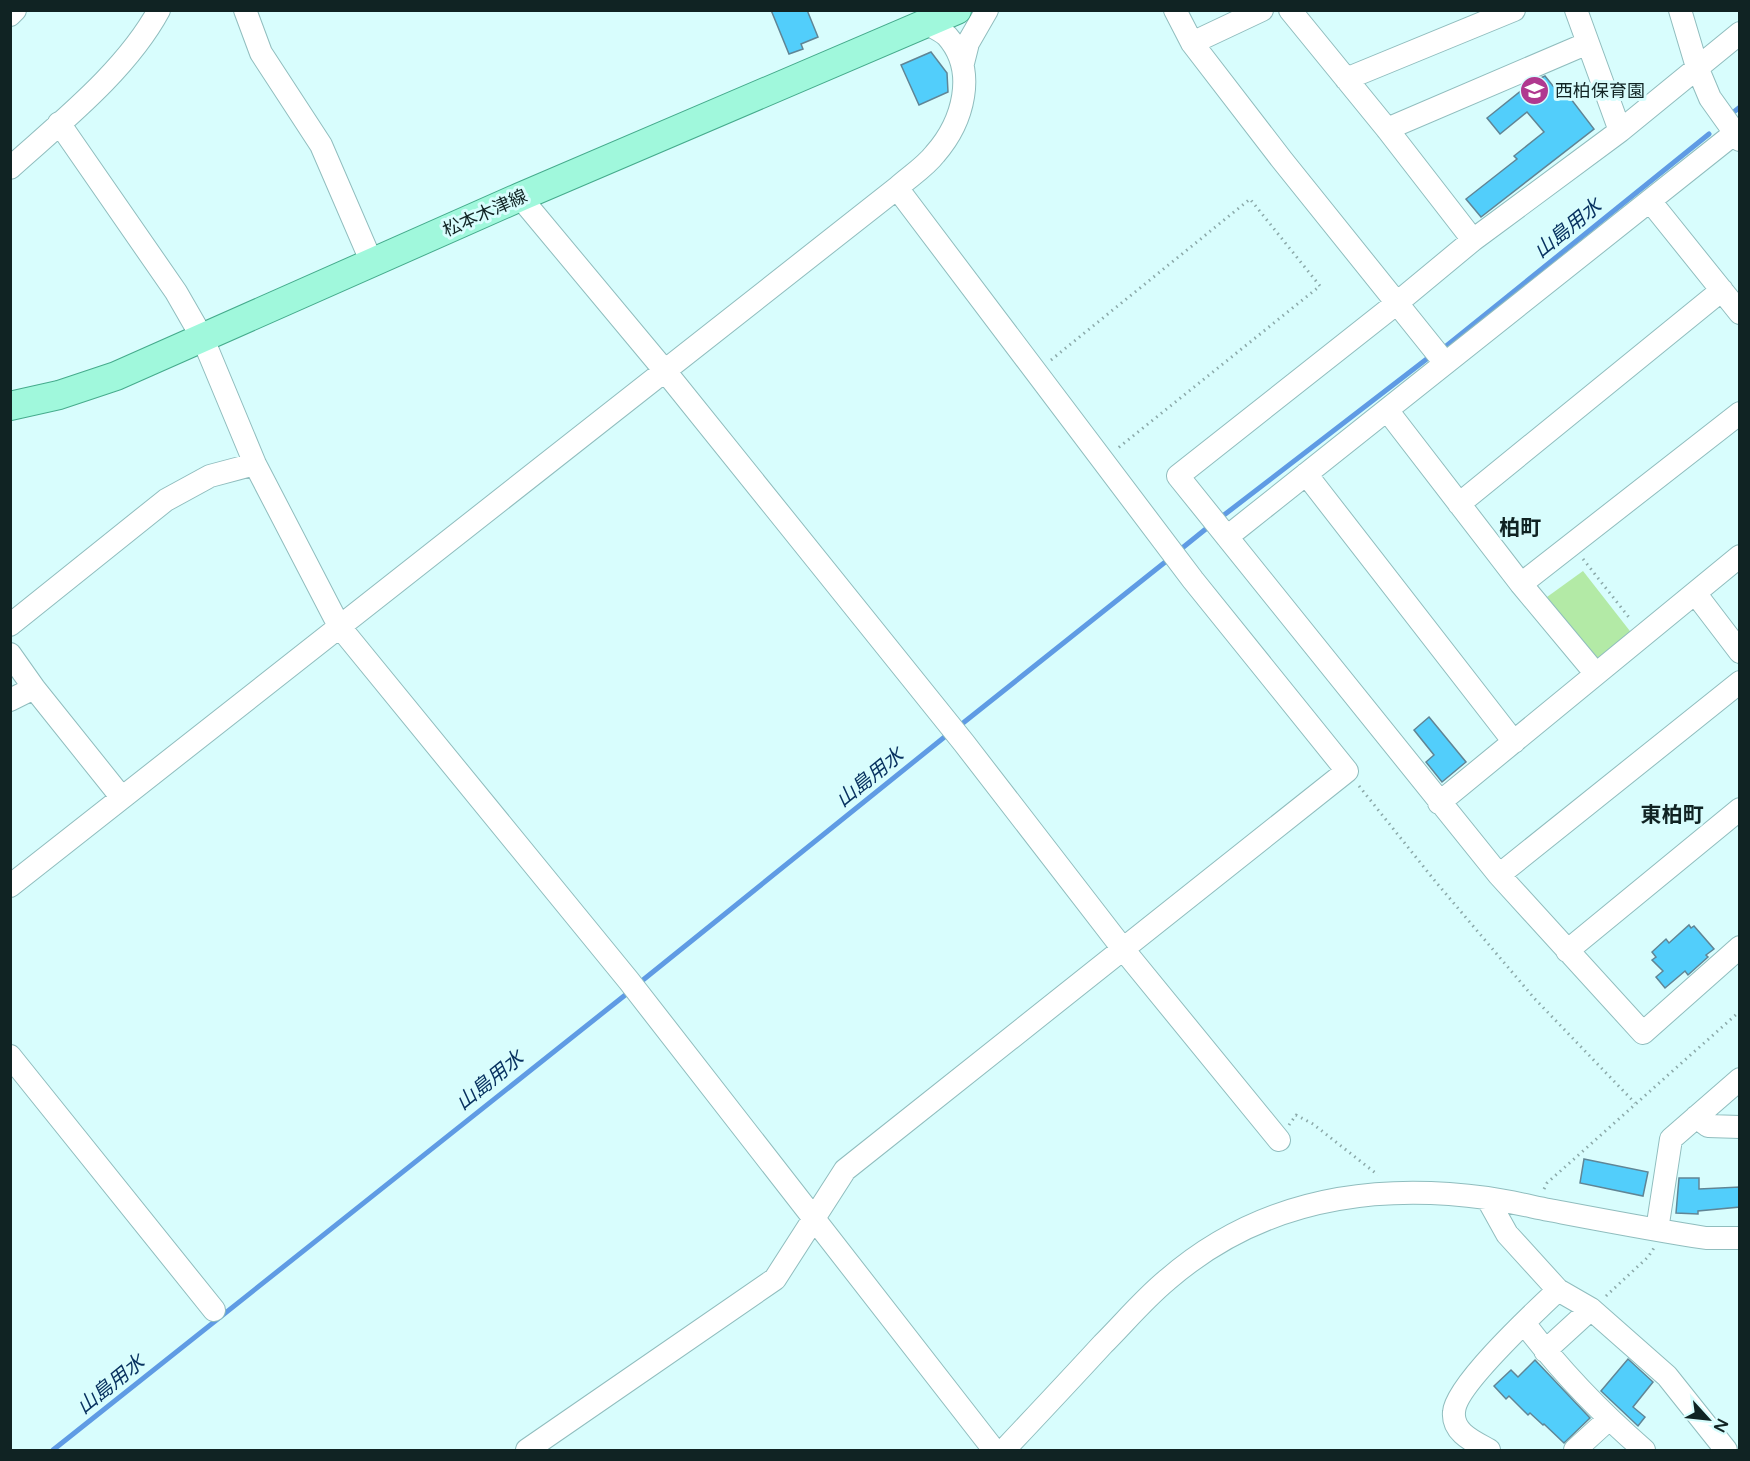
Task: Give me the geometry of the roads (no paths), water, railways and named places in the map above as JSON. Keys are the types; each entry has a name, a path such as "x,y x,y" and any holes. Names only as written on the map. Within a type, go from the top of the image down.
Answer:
{"main road":[{"name":"松本木津線","path":"10,406 59,395 116,376 520,197 957,10"}],"street":[{"path":"10,15 15,10"},
{"path":"14,158 59,123 94,91 127,56 150,27 159,10"},
{"path":"245,10 261,53 321,145 372,263"},
{"path":"10,886 897,188 935,155 956,124 965,90 963,63 968,43 987,10"},
{"path":"1175,10 1192,43 1282,160 1445,363"},
{"path":"1192,43 1262,10"},
{"path":"1290,10 1387,129 1473,240"},
{"path":"1346,79 1514,10"},
{"path":"1576,10 1620,130"},
{"path":"1227,537 1650,201 1738,134 1710,98 1697,67 1680,10"},
{"path":"927,24 946,35 963,63"},
{"path":"1740,33 1620,130 1473,240 1178,476 1499,875 1643,1033 1740,947"},
{"path":"1387,129 1588,43"},
{"path":"59,123 176,292 203,339 255,464 339,626 634,987 994,1450"},
{"path":"527,1450 776,1279 845,1170 1347,771 1193,580 897,188"},
{"path":"520,197 665,371 964,743 1123,950 1279,1140"},
{"path":"1650,201 1740,313"},
{"path":"1460,504 1722,290"},
{"path":"1387,410 1521,584 1596,674"},
{"path":"1521,584 1740,413"},
{"path":"10,625 166,500 210,476 255,464"},
{"path":"1306,474 1514,742"},
{"path":"1439,803 1740,556"},
{"path":"1695,593 1740,652"},
{"path":"10,654 34,688 122,798"},
{"path":"1499,875 1740,682"},
{"path":"10,700 34,688"},
{"path":"1567,951 1740,809"},
{"path":"10,1056 214,1310"},
{"path":"1657,1230 1671,1138 1740,1079"},
{"path":"1696,1117 1708,1126 1740,1127"},
{"path":"1004,1450 1160,1286 1224,1239 1288,1210 1336,1199 1400,1193 1487,1198 1706,1238 1740,1238"},
{"path":"1487,1198 1507,1234 1558,1290 1591,1309 1667,1376 1726,1450"},
{"path":"1489,1450 1464,1436 1457,1426 1454,1412 1463,1388 1558,1290"},
{"path":"1545,1351 1591,1309"},
{"path":"1524,1323 1545,1351 1609,1419 1644,1450"},
{"path":"1575,1450 1609,1419"}],"waterway":[{"name":"山島用水","path":"1735,111 1740,107"},
{"name":"山島用水","path":"1445,347 1709,134"},
{"name":"山島用水","path":"1224,515 1428,358"},
{"name":"山島用水","path":"1181,549 1207,528"},
{"name":"山島用水","path":"958,727 1169,559"},
{"name":"山島用水","path":"638,984 947,735"},
{"name":"山島用水","path":"53,1450 629,992"}],"place":[{"name":"西柏保育園","path":"1534,91"}],"district":[{"name":"柏町","path":"1520,528"},
{"name":"東柏町","path":"1672,815"}]}
